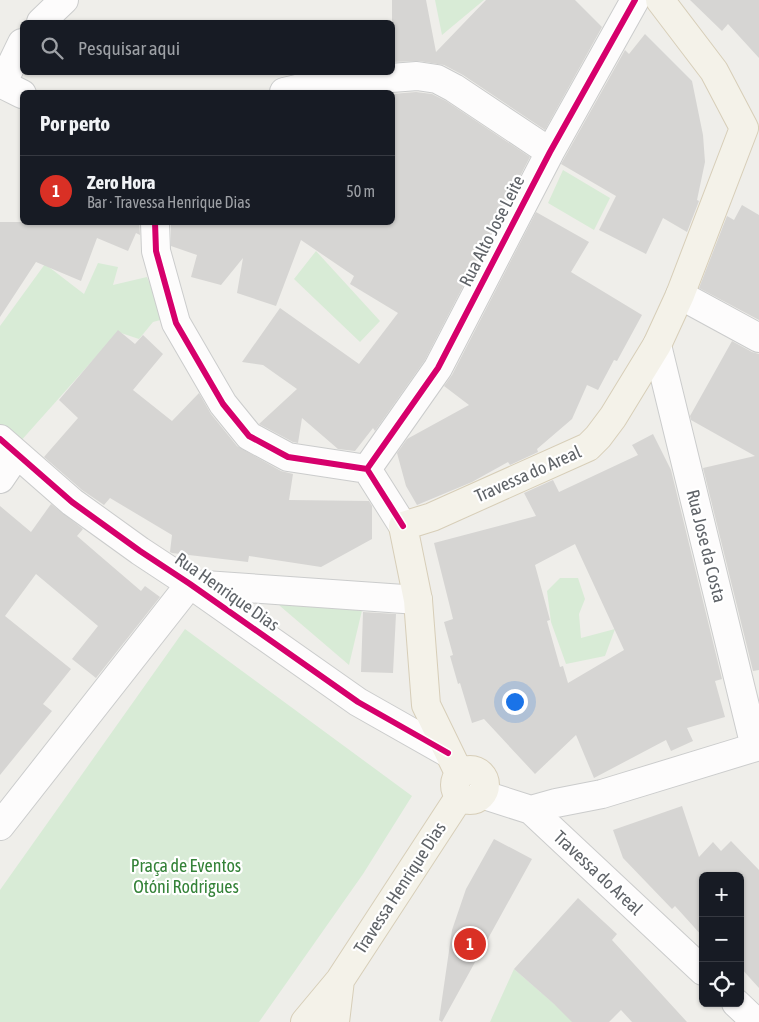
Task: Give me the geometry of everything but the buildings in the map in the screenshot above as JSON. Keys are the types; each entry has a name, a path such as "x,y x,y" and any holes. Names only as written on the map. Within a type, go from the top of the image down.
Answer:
{"main road":[{"path":"660,0 714,71 752,131"},
{"name":"Travessa do Areal","path":"403,526 432,517 588,447 598,437 613,417 657,345 752,131"},
{"path":"403,526 418,600 426,705 462,780"},
{"name":"Travessa Henrique Dias","path":"304,1022 340,980 462,780"},
{"name":"Travessa Henrique Dias","path":"335,1022 340,980"}],"street":[{"path":"43,20 64,0"},
{"name":"Rua Alto Jose Leite","path":"367,469 438,368 550,152 635,0"},
{"path":"12,89 20,52"},
{"path":"293,90 310,86 365,80 418,76 436,79 454,88 550,152"},
{"path":"155,225 156,251 176,323 223,404 249,436 288,457 367,469 403,526"},
{"path":"680,295 759,338"},
{"name":"Rua Jose da Costa","path":"657,345 757,747"},
{"path":"0,479 9,446"},
{"name":"Rua Henrique Dias","path":"9,446 72,502 358,702 462,780"},
{"path":"0,826 190,584"},
{"name":"Rua Henrique Dias","path":"190,584 418,600"},
{"path":"531,810 602,794 757,747"},
{"name":"Travessa do Areal","path":"462,780 531,810 699,968"},
{"path":"740,1007 756,1022"}],"green space":[{"path":"435,0 484,0 442,35"},
{"path":"563,170 610,198 594,230 548,203"},
{"path":"316,251 380,321 360,342 294,279"},
{"path":"98,263 118,267 113,285 147,277 164,319 153,322 139,339 118,332 19,443 0,427 0,326 45,264 84,294"},
{"path":"560,578 578,578 585,599 579,614 581,638 615,629 605,656 566,664 551,622 547,591"},
{"path":"273,595 364,602 349,665 280,606"},
{"name":"Praça de Eventos Otóni Rodrigues","path":"185,629 412,796 363,874 259,1022 0,1022 0,890"},
{"path":"514,969 575,1022 490,1022"}],"cycle path":[{"path":"367,469 438,368 550,152 635,0"},
{"path":"155,225 156,251 176,323 223,404 249,436 288,457 367,469 403,526"},
{"path":"0,439 72,502 140,551 358,702 448,753"}],"place":[{"name":"Zero Hora","path":"470,944"}]}
